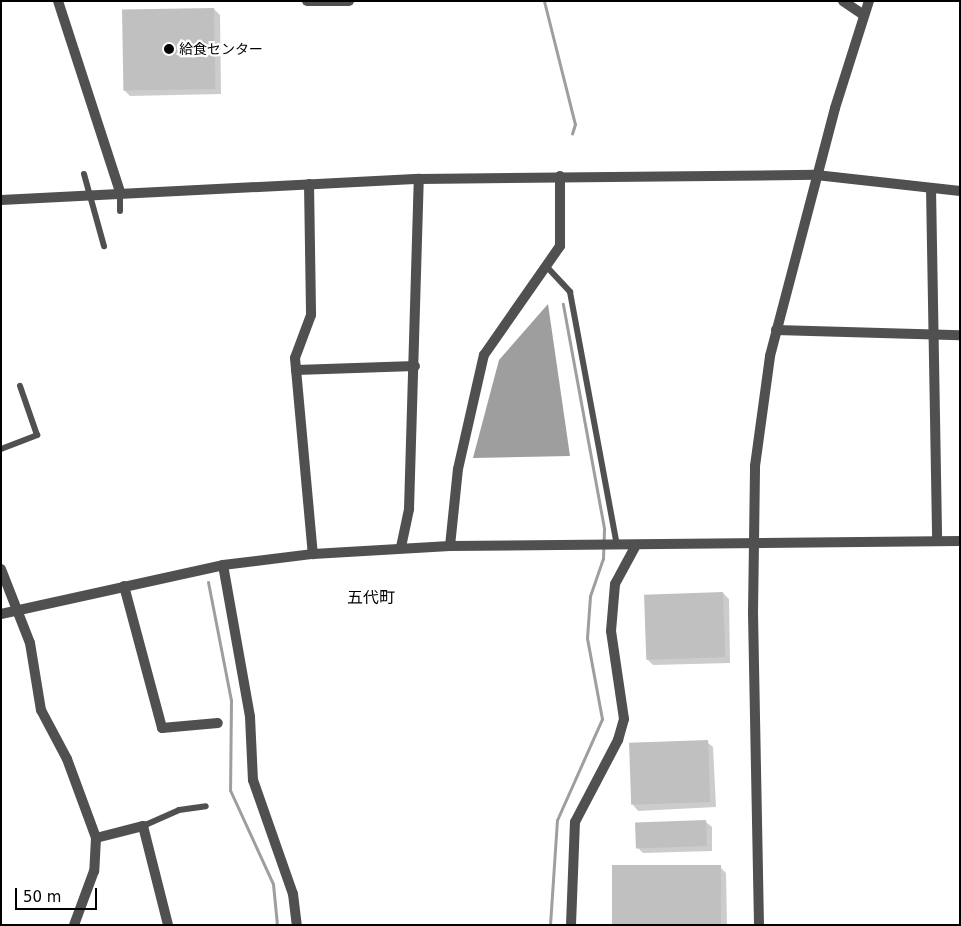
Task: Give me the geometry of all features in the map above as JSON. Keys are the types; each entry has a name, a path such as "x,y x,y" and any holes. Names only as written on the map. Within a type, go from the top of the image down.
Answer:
{"street":[{"path":"58,1 120,192"},
{"path":"306,1 349,1"},
{"path":"843,1 864,15"},
{"path":"759,925 754,544 755,466 776,330 816,175 869,1"},
{"path":"1,200 90,193 419,179 560,176 816,175 960,191"},
{"path":"450,546 458,469 484,355 547,267 561,242 560,176"},
{"path":"401,547 410,509 419,179"},
{"path":"310,184 311,315 294,358 313,554"},
{"path":"931,188 936,541"},
{"path":"776,330 960,335"},
{"path":"296,370 415,366"},
{"path":"1,614 18,607 224,566 313,554 401,547 960,541"},
{"path":"571,925 575,822 618,740 624,720 611,631 615,584 636,545"},
{"path":"224,566 249,708 253,780 293,894 297,925"},
{"path":"1,569 18,607 30,643 41,710 67,759 96,838 94,871 74,925"},
{"path":"124,586 162,728 218,723"},
{"path":"96,838 143,826 168,925"}],"lane":[{"path":"84,174 104,246"},
{"path":"120,192 120,211"},
{"path":"547,267 570,292 617,546"},
{"path":"1,449 37,435 20,386"},
{"path":"143,826 179,810 206,806"}],"shaded area":[{"path":"548,304 570,456 473,458 499,360"}],"building":[{"name":"給食センター","path":"214,8 215,89 123,91 122,10"},
{"path":"723,592 725,657 646,660 644,595"},
{"path":"708,740 710,802 631,805 629,743"},
{"path":"706,820 707,846 636,848 635,822"},
{"path":"612,865 721,865 721,925 612,925"}],"waterway":[{"path":"544,1 575,124 572,134"},
{"path":"550,925 557,820 602,719 587,638 590,596 603,559 604,528 563,304"},
{"path":"208,582 231,700 230,790 273,884 277,925"}],"place":[{"name":"給食センター","path":"169,49"}],"district":[{"name":"五代町","path":"371,598"}]}
